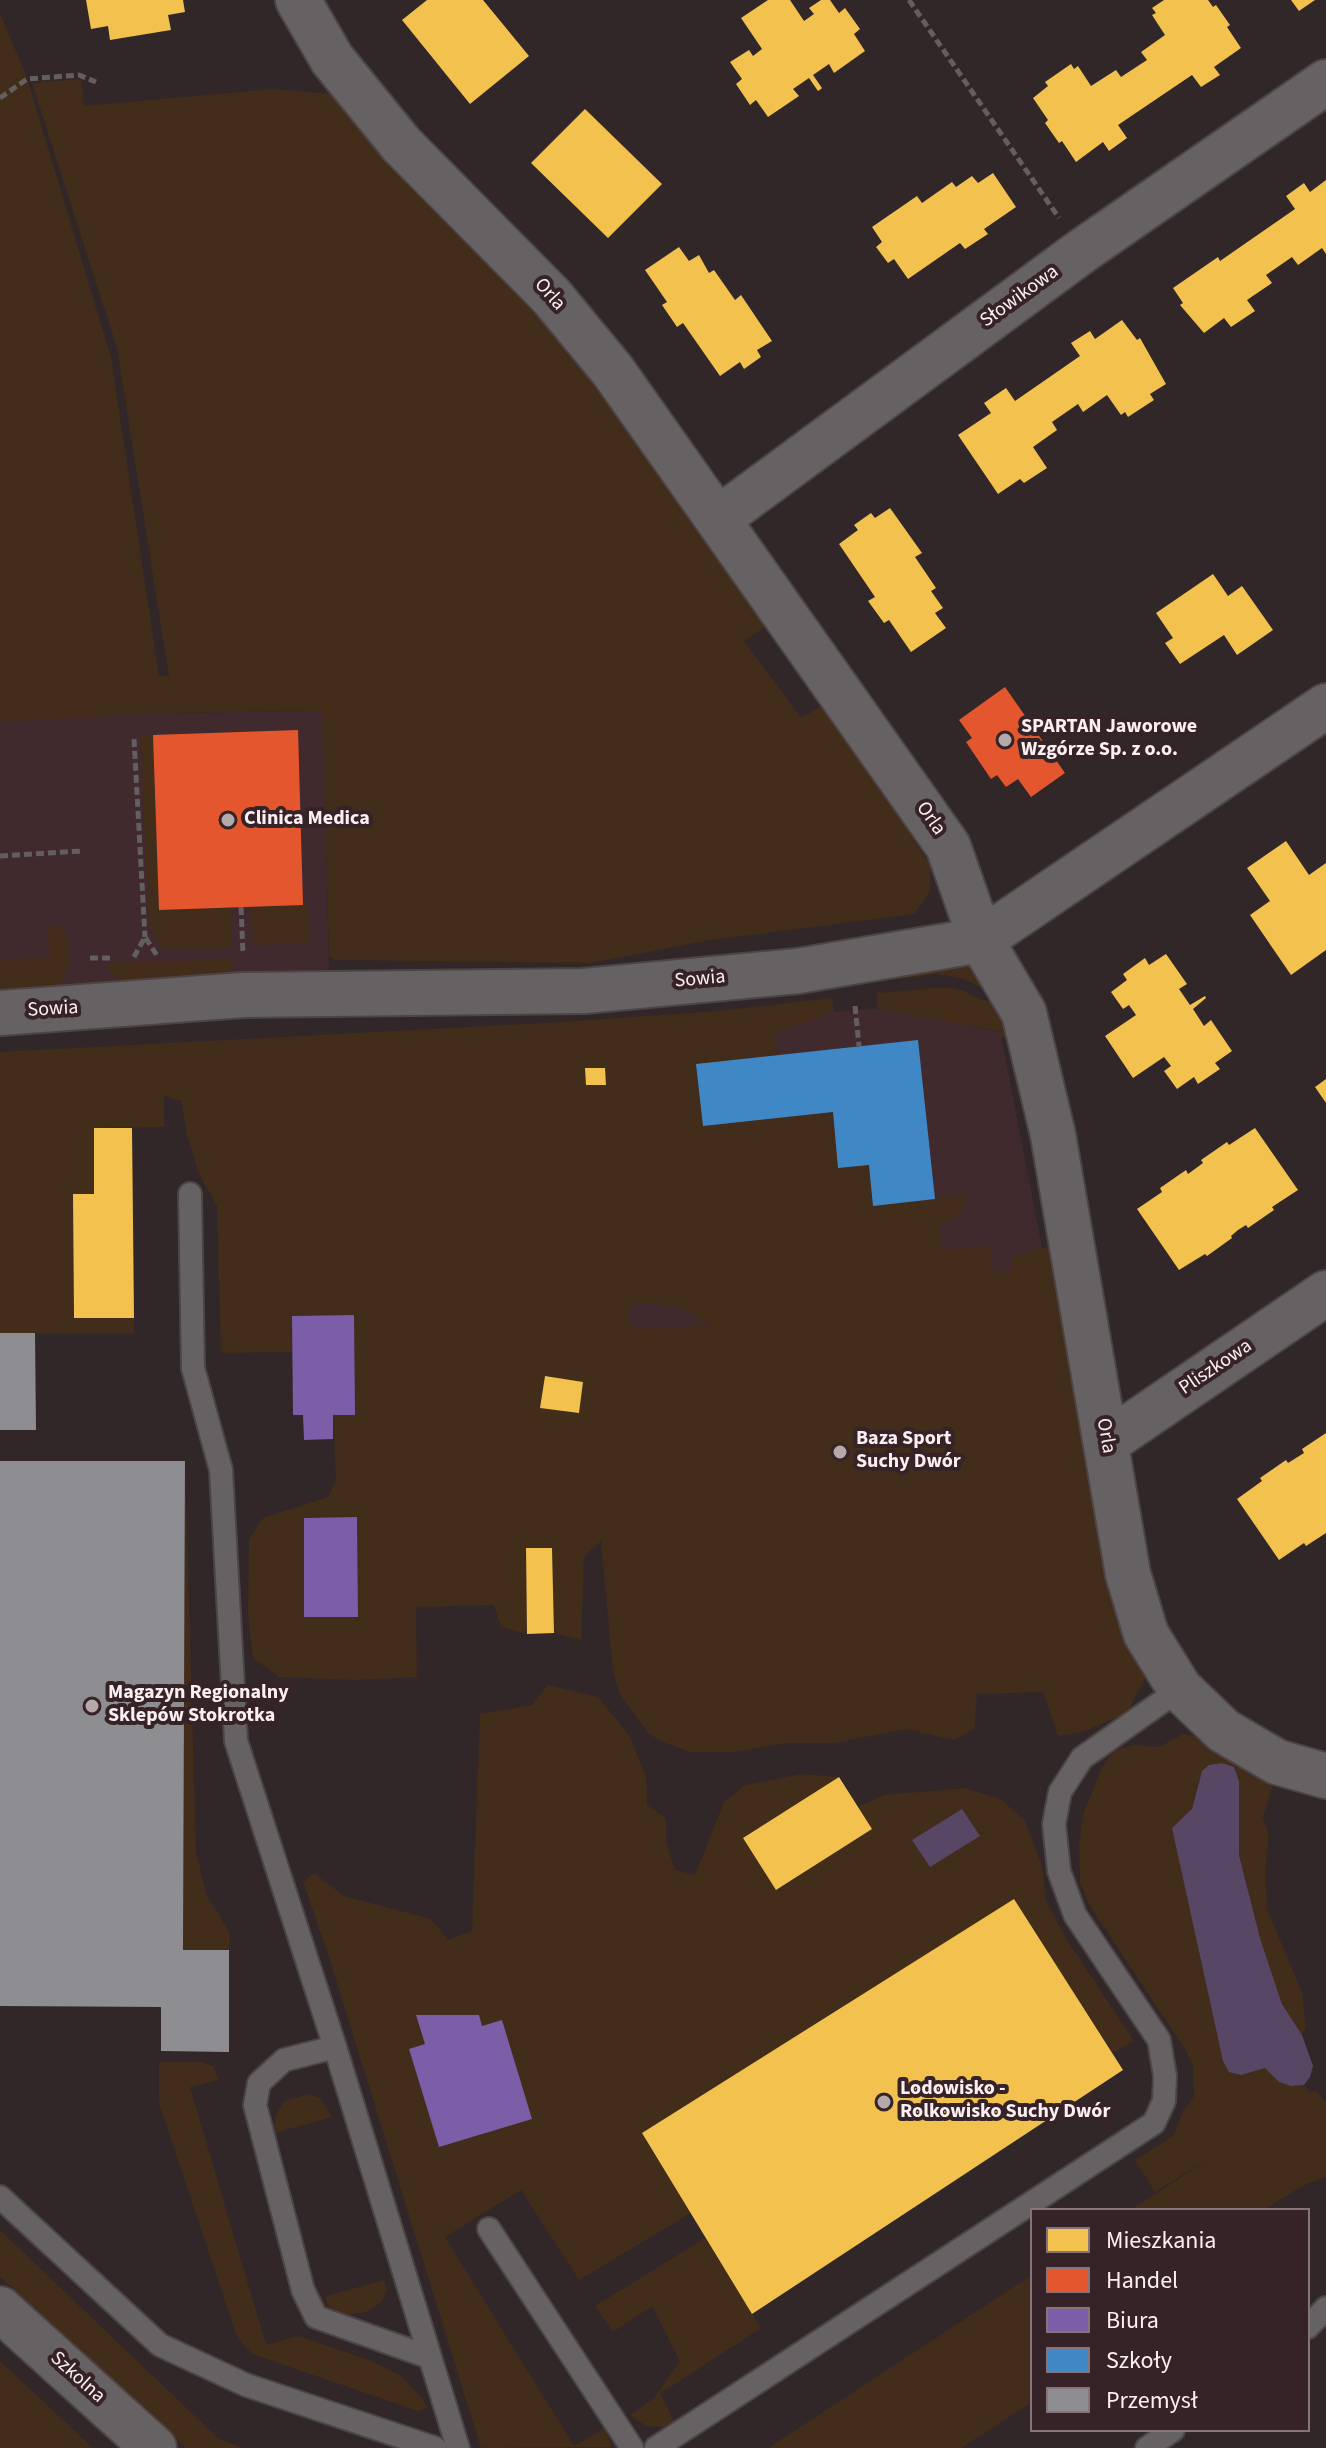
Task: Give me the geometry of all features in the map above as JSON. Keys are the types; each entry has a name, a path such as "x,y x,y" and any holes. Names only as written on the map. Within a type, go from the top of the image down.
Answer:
{"street":[{"name":"Orla","path":"298,0 332,59 401,144 552,297 613,371 948,846 981,940 1024,1013 1053,1135 1128,1574 1146,1634 1180,1689 1224,1731 1277,1762 1326,1776"},
{"name":"Słowikowa","path":"718,519 1082,251 1326,82"},
{"name":"Sowia","path":"0,1013 243,995 584,991 798,971 981,940 1326,706"},
{"name":"Pliszkowa","path":"1106,1443 1326,1293"},
{"name":"Szkolna","path":"0,2309 154,2448"}],"lane":[{"path":"190,1194 193,1368 221,1470 236,1741 335,2047 458,2448"},
{"path":"656,2448 1154,2123 1164,2101 1165,2076 1159,2040 1075,1915 1059,1871 1054,1824 1060,1792 1082,1758 1180,1689"},
{"path":"335,2047 284,2060 259,2083 255,2105 303,2290 316,2317 429,2357"},
{"path":"0,2197 160,2345 246,2385 435,2448"},
{"path":"489,2229 632,2448"},
{"path":"1310,2325 1326,2308"},
{"path":"1147,2448 1170,2432"}],"path":[{"path":"909,0 1082,251"},
{"path":"0,98 27,79 79,75 96,82"},
{"path":"134,739 145,937 158,957"},
{"path":"0,856 82,851"},
{"path":"241,907 243,955"},
{"path":"134,957 145,937"},
{"path":"854,1000 859,1046"}],"shaded area":[{"path":"0,14 26,75 111,358 159,676 169,676 117,348 32,83 81,79 84,106 273,89 331,94 567,343 768,625 744,641 801,718 826,703 930,865 930,891 914,914 711,940 590,963 335,960 329,956 322,711 164,713 0,722"},
{"path":"0,707 164,713 323,711 329,977 0,996"},
{"path":"153,735 159,909 230,908 232,947 160,947 149,925 140,736"},
{"path":"308,905 309,943 253,945 252,907"},
{"path":"48,925 58,925 67,932 69,966 62,981 47,993 0,996 0,960 49,957"},
{"path":"232,959 233,983 124,985 109,972 108,963"},
{"path":"971,960 995,988 982,988 964,979 938,974 818,989"},
{"path":"947,987 981,1000 1000,1002 1012,1034 1001,1038 999,1031 878,1009 877,993"},
{"path":"832,998 834,1012 774,1034 776,1056 697,1064 703,1126 833,1112 838,1168 869,1165 873,1205 966,1194 966,1206 956,1219 940,1223 941,1250 991,1246 993,1274 1013,1270 1011,1256 1055,1245 1145,1678 1127,1713 1085,1731 1058,1736 1043,1692 977,1694 974,1729 955,1740 906,1729 834,1743 787,1743 733,1752 691,1752 649,1734 620,1695 613,1672 601,1541 584,1557 581,1640 554,1633 552,1548 526,1548 527,1634 501,1627 494,1605 416,1607 417,1677 355,1680 279,1677 253,1658 248,1613 249,1539 263,1518 328,1497 336,1479 333,1415 354,1315 292,1316 292,1352 221,1353 217,1206 199,1174 181,1101 164,1096 164,1127 94,1128 94,1194 73,1195 74,1318 134,1318 134,1334 0,1333 0,1052 717,1011","holes":["634,1303 656,1303 686,1310 714,1325 635,1329 628,1317","545,1377 583,1382 579,1413 540,1407","357,1517 358,1616 304,1617 304,1518"]},
{"path":"884,1008 1000,1032 1054,1309 584,1332 623,1029"},
{"path":"185,1461 196,1851 206,1894 229,1931 229,1950 183,1950"},
{"path":"548,1685 598,1697 629,1735 646,1776 647,1805 666,1818 666,1841 675,1870 695,1875 724,1802 745,1785 803,1774 839,1777 743,1838 777,1890 872,1829 858,1807 884,1795 965,1788 1001,1799 1025,1821 1042,1866 1046,1901 1066,1938 1134,2041 1113,2053 1014,1900 642,2133 691,2213 579,2280 521,2190 445,2237 574,2446 605,2428 612,2447 481,2448 303,1882 314,1873 344,1896 431,1919 448,1940 472,1931 480,1714 532,1705"},
{"path":"1183,1734 1212,1740 1273,1784 1263,1817 1269,1837 1265,1869 1267,1909 1302,1992 1306,2028 1302,2035 1282,2004 1260,1938 1239,1855 1239,1781 1234,1767 1222,1763 1209,1765 1198,1782 1192,1809 1265,2068 1279,2082 1291,2086 1304,2085 1310,2093 1315,2090 1326,2102 1326,2177 1304,2185 1267,2208 1134,2208 1210,2158 1155,2192 1135,2160 1173,2136 1194,2096 1193,2066 1185,2049 1090,1906 1080,1882 1079,1844 1084,1812 1101,1770 1113,1751 1134,1745 1159,1747"},
{"path":"1222,1763 1234,1767 1239,1781 1239,1855 1260,1938 1282,2004 1302,2035 1313,2066 1304,2085 1291,2086 1279,2082 1265,2068 1241,2075 1229,2072 1223,2061 1172,1828 1192,1809 1202,1771 1209,1765"},
{"path":"962,1809 980,1836 930,1867 912,1840"},
{"path":"159,2062 202,2062 213,2066 219,2080 190,2087 266,2345 299,2336 369,2360 401,2376 423,2399 427,2408 418,2411 252,2354 237,2337 159,2103"},
{"path":"309,2094 321,2099 332,2117 275,2133 275,2117 284,2101"},
{"path":"0,2230 219,2439 244,2448 186,2448 0,2277"},
{"path":"705,2238 761,2328 660,2394 675,2422 662,2427 646,2426 630,2415 654,2398 680,2361 652,2306 613,2332 595,2306"},
{"path":"1030,2276 1030,2403 961,2448 768,2448"},
{"path":"384,2280 387,2291 381,2302 366,2312 348,2315 332,2309 327,2303 326,2296"},
{"path":"0,2361 93,2448 0,2448"}],"building: Mieszkania":[{"path":"86,0 183,0 185,12 168,15 171,30 110,40 108,26 91,29"},
{"path":"427,0 483,0 529,56 470,104 402,20"},
{"path":"768,0 790,0 804,21 814,14 809,8 821,0 830,0 839,13 845,8 860,29 854,34 865,51 834,73 829,64 813,75 821,89 818,91 809,78 793,89 799,96 768,117 756,100 750,105 736,84 742,79 730,62 749,50 753,56 762,49 741,18"},
{"path":"1164,0 1208,0 1213,7 1216,5 1230,25 1227,27 1241,48 1214,67 1220,75 1201,87 1192,75 1118,125 1127,138 1109,151 1103,142 1076,162 1045,123 1048,120 1033,98 1048,86 1045,82 1071,64 1074,69 1078,66 1091,86 1116,70 1121,77 1147,60 1141,52 1165,35 1152,15 1156,13 1152,8"},
{"path":"1291,0 1315,0 1299,11"},
{"path":"585,109 662,184 608,238 531,163"},
{"path":"993,173 1016,207 984,229 988,234 965,249 960,243 908,279 894,259 888,263 876,247 882,242 872,227 917,196 922,203 952,182 956,187 972,176 978,183"},
{"path":"1326,180 1326,254 1322,248 1298,265 1292,257 1266,275 1272,283 1247,300 1255,311 1231,327 1224,318 1204,333 1180,305 1183,303 1173,288 1218,257 1220,261 1295,209 1286,196 1304,183 1310,192"},
{"path":"679,247 689,261 699,255 709,273 714,270 735,300 741,295 772,341 757,350 761,357 744,369 740,362 720,376 683,323 677,327 662,305 667,302 645,270"},
{"path":"1122,320 1137,340 1140,338 1166,384 1150,394 1154,400 1128,417 1125,412 1121,415 1107,395 1083,412 1078,404 1052,422 1057,430 1033,447 1047,468 1024,483 1020,479 998,494 958,435 991,413 984,403 1006,388 1015,401 1080,356 1071,343 1090,331 1095,339"},
{"path":"890,508 922,553 915,557 936,588 931,591 943,608 935,613 946,628 911,652 889,620 884,623 868,601 875,597 839,544 858,530 854,525 871,513 875,518"},
{"path":"1213,574 1228,596 1242,586 1273,630 1237,655 1224,635 1180,664 1165,643 1173,638 1156,613"},
{"path":"1286,841 1309,875 1326,863 1326,950 1291,975 1250,915 1270,901 1247,868"},
{"path":"1166,954 1187,984 1179,989 1190,1005 1205,996 1193,1009 1204,1026 1211,1020 1232,1051 1215,1063 1220,1069 1198,1084 1194,1077 1177,1089 1164,1071 1171,1066 1164,1057 1133,1078 1105,1036 1136,1015 1129,1005 1123,1009 1111,992 1127,980 1123,974 1145,958 1149,965"},
{"path":"585,1068 605,1068 606,1085 586,1085"},
{"path":"1326,1079 1326,1103 1315,1087"},
{"path":"94,1128 132,1128 134,1318 74,1318 73,1194 94,1194"},
{"path":"1255,1128 1298,1190 1248,1228 1246,1225 1238,1230 1207,1256 1205,1254 1179,1270 1137,1209 1186,1170 1188,1174 1203,1163 1201,1160 1227,1142 1229,1145"},
{"path":"545,1376 583,1382 579,1413 540,1408"},
{"path":"1326,1433 1326,1533 1279,1560 1237,1499 1262,1481 1260,1478 1286,1460 1288,1463 1304,1453 1302,1449"},
{"path":"526,1548 552,1548 554,1633 527,1634"},
{"path":"839,1777 872,1829 776,1890 743,1838"},
{"name":"Lodowisko - Rolkowisko Suchy Dwór","path":"1014,1899 1123,2070 752,2314 642,2133"}],"building: Handel":[{"name":"SPARTAN Jaworowe Wzgórze Sp. z o.o.","path":"1005,687 1065,773 1031,797 1018,779 1006,787 997,775 991,779 966,742 972,738 959,720"},
{"name":"Clinica Medica","path":"298,730 303,905 159,910 153,735"}],"building: Biura":[{"path":"354,1315 355,1415 333,1415 333,1439 304,1440 303,1415 293,1415 292,1316"},
{"path":"357,1517 358,1617 304,1617 304,1518"},
{"path":"416,2015 479,2015 482,2026 502,2020 532,2119 439,2147 409,2049 425,2044"}],"building: Szkoły":[{"path":"918,1040 935,1199 873,1206 869,1165 838,1168 833,1112 703,1126 696,1064"}],"building: Przemysł":[{"path":"0,1333 35,1333 36,1430 0,1430"},
{"name":"Magazyn Regionalny Sklepów Stokrotka","path":"0,1461 185,1461 183,1950 229,1950 229,2052 161,2051 161,2007 0,2006"}],"place":[{"name":"SPARTAN Jaworowe Wzgórze Sp. z o.o.","path":"1005,740"},
{"name":"Clinica Medica","path":"228,820"},
{"name":"Baza Sport Suchy Dwór","path":"840,1452"},
{"name":"Magazyn Regionalny Sklepów Stokrotka","path":"92,1706"},
{"name":"Lodowisko - Rolkowisko Suchy Dwór","path":"884,2102"}]}
